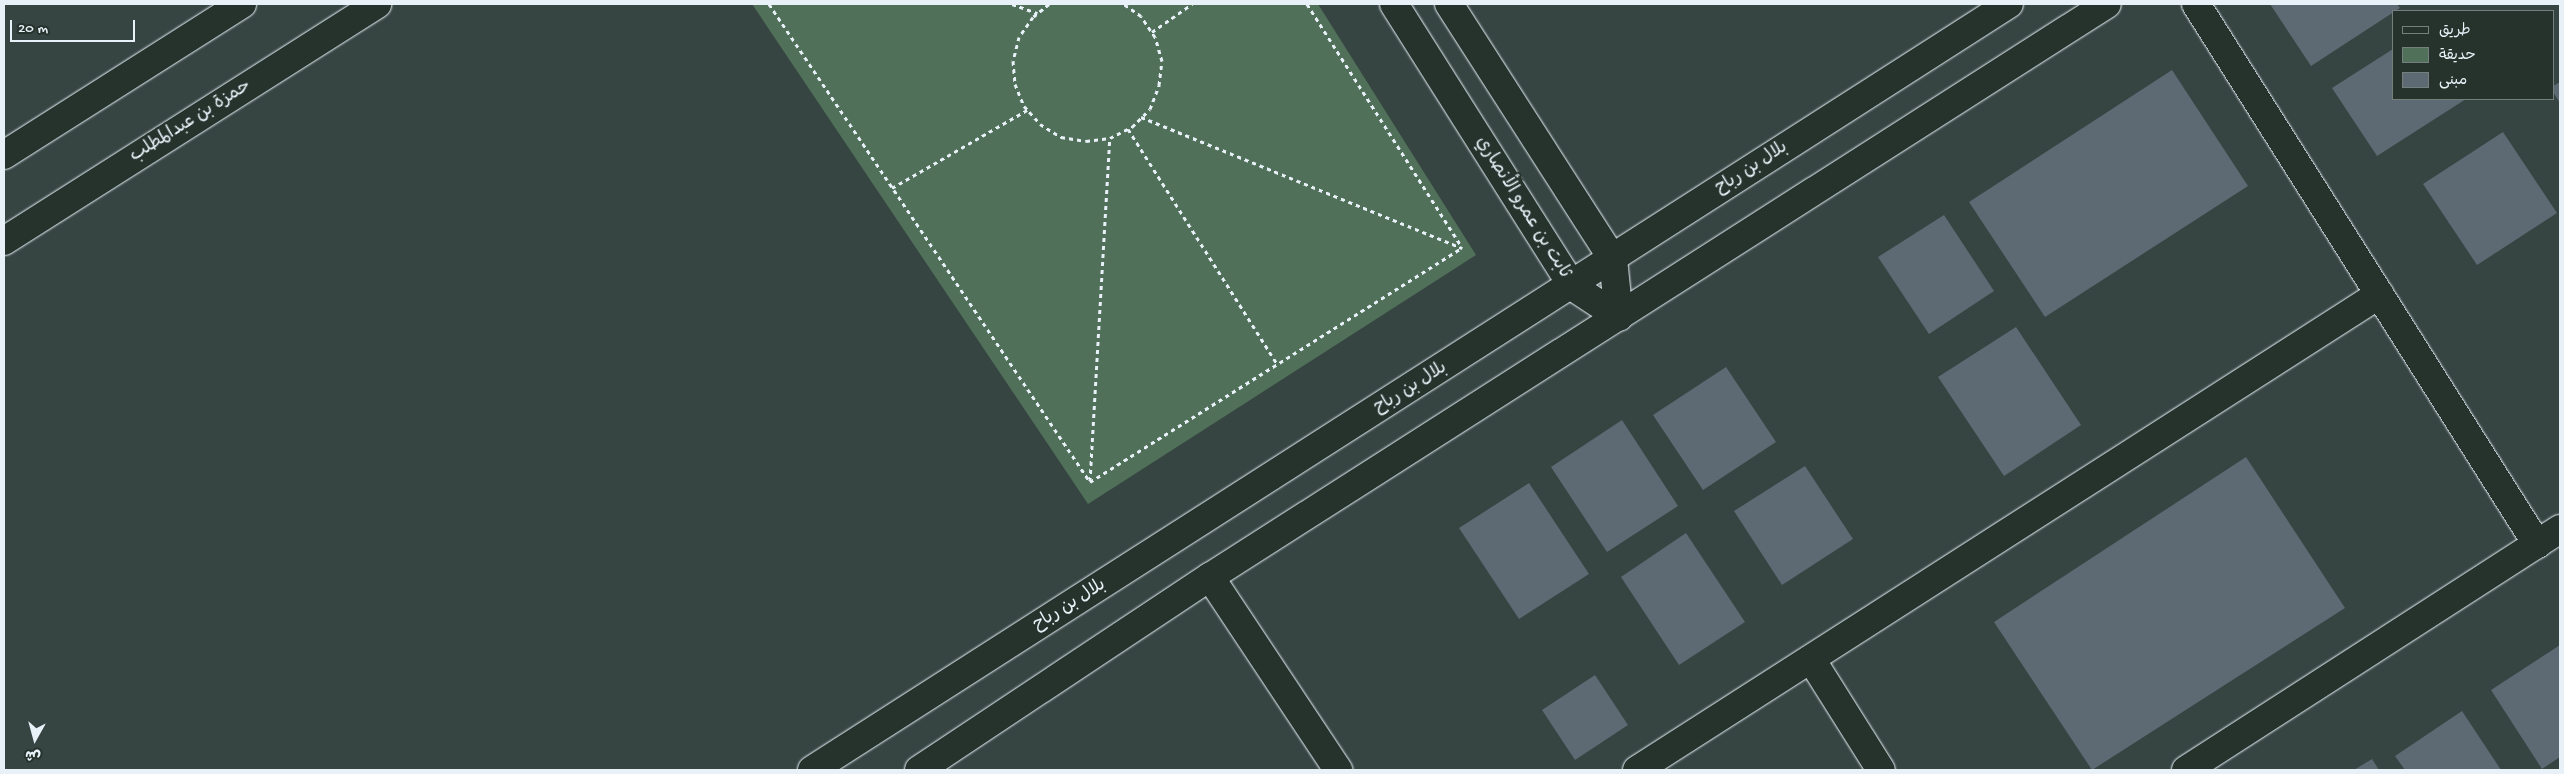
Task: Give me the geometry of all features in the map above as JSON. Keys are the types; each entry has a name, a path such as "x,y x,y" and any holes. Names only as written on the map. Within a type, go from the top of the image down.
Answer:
{"street":[{"path":"4,155 242,4"},
{"name":"حمزة بن عبدالمطلب","path":"4,240 377,4"},
{"name":"ثابت بن عمرو الأنصاري","path":"1394,4 1572,286 1619,317"},
{"path":"1450,4 1612,259 1619,317"},
{"name":"بلال بن رباح","path":"812,770 1572,286 2009,4"},
{"path":"920,770 1210,577 2107,4"},
{"path":"2196,4 2537,544"},
{"path":"1638,770 2380,294"},
{"path":"2186,770 2560,529"},
{"path":"1210,577 1338,770"},
{"path":"1811,659 1881,770"}],"path":[{"path":"769,4 1090,482"},
{"path":"1012,4 1037,13"},
{"path":"1048,4 1037,13 1019,37 1013,60 1015,84 1027,110 1040,124 1061,137 1086,141 1110,138 1128,129 1150,109 1159,86 1162,61 1152,32 1142,16 1124,4"},
{"path":"1152,32 1192,4"},
{"path":"1307,4 1462,248"},
{"path":"892,188 1027,110"},
{"path":"1141,117 1462,248"},
{"path":"1128,129 1277,364"},
{"path":"1090,482 1110,138"},
{"path":"1090,482 1462,248"}],"green space":[{"path":"752,4 1318,4 1476,255 1088,504"}],"building":[{"path":"2270,4 2397,4 2400,8 2392,10 2392,13 2311,66"},
{"path":"2392,50 2392,100 2464,100 2377,156 2332,88"},
{"path":"2172,70 2248,186 2045,317 1969,202"},
{"path":"2560,82 2560,103 2554,94 2554,85"},
{"path":"2503,132 2557,213 2477,265 2423,184"},
{"path":"1944,215 1994,291 1929,334 1878,257"},
{"path":"2016,327 2081,425 2004,476 1938,377"},
{"path":"1726,367 1776,442 1703,490 1653,415"},
{"path":"1622,420 1678,506 1607,552 1551,467"},
{"path":"2246,457 2345,608 2092,770 1994,622"},
{"path":"1805,466 1853,539 1782,585 1734,511"},
{"path":"1529,483 1589,574 1519,619 1459,528"},
{"path":"1686,533 1745,622 1679,665 1621,577"},
{"path":"2560,645 2560,757 2542,769 2491,690"},
{"path":"1595,675 1628,725 1575,760 1542,710"},
{"path":"2462,711 2501,770 2405,770 2395,756"},
{"path":"2372,759 2379,770 2354,770"}]}
